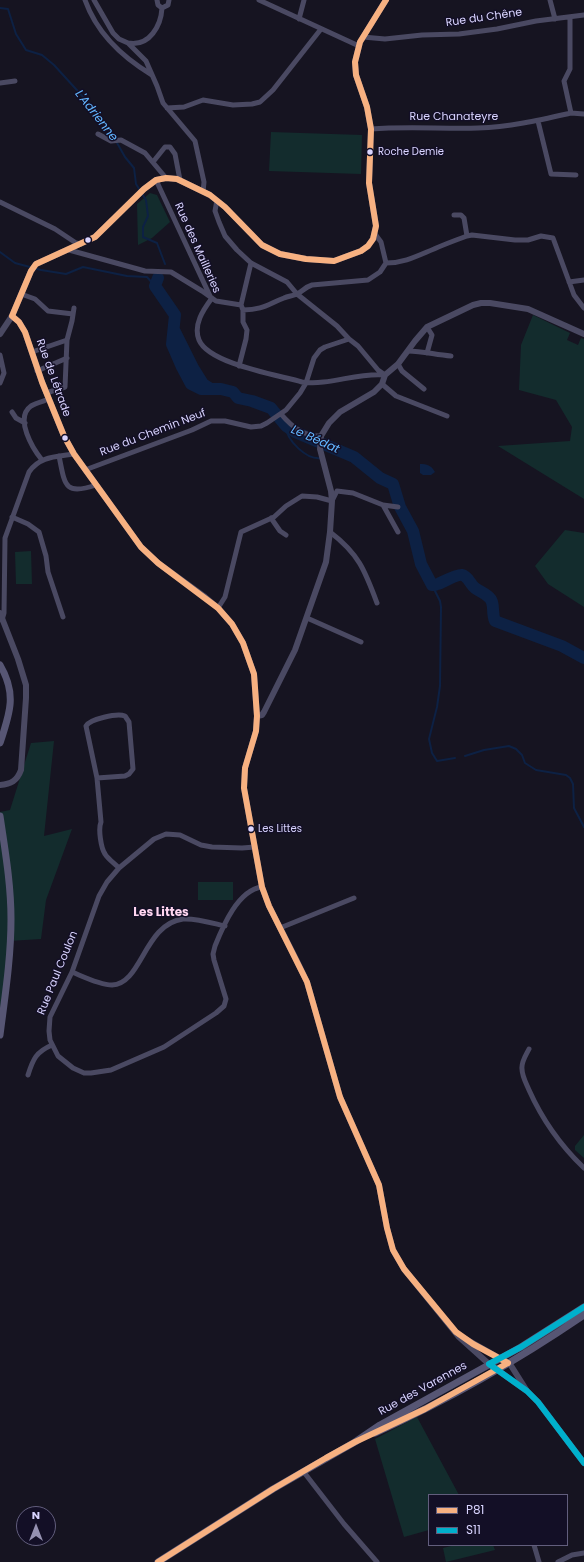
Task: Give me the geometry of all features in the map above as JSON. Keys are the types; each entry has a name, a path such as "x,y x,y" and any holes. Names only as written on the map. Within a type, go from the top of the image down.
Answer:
{"main road":[{"path":"0,665 8,680 11,696 9,714 0,743"},
{"path":"0,816 10,882 11,918 10,951 0,1035"},
{"name":"Rue des Varennes","path":"158,1562 303,1471 355,1442 425,1409 489,1364 521,1347 584,1307"},
{"name":"Rue des Varennes","path":"456,1387 497,1369 584,1315"}],"street":[{"path":"85,0 96,24 105,37 133,63 152,75"},
{"path":"94,0 113,33 119,39 128,43 143,57 161,99 195,141 204,182 203,192"},
{"path":"157,0 158,5 162,8"},
{"path":"162,8 168,5 169,0"},
{"path":"259,0 359,46"},
{"path":"299,19 304,0"},
{"path":"0,334 12,316 31,271 36,264 82,244 100,234 146,187 156,180 166,178 180,180 217,200 262,245 280,254 326,262 340,260 368,246 375,234 376,226 369,183 371,130 367,107 355,69 355,62 363,37 386,0"},
{"path":"550,0 555,19"},
{"path":"128,43 139,42 153,34 160,22 162,8"},
{"name":"Rue du Chêne","path":"363,37 385,39 422,35 459,34 584,15"},
{"path":"570,17 570,69 564,81 571,113"},
{"path":"167,108 184,107 203,100 233,105 260,102 273,90 321,29"},
{"path":"0,84 15,81"},
{"name":"Rue Chanateyre","path":"371,130 394,127 479,128 508,126 571,113 584,114"},
{"path":"538,121 551,174 576,175"},
{"path":"98,134 111,141 121,140 145,153 166,178"},
{"path":"153,162 165,147 170,147 175,154 180,180"},
{"name":"Rue des Mailleries","path":"156,180 212,298 199,320 198,333 199,341 212,354 238,366 306,383 338,381 374,374 385,375"},
{"path":"217,200 215,211 223,231 237,250 251,263 287,282 297,294 337,326 349,340 358,346 378,370 385,375"},
{"path":"0,202 55,229 76,243 82,244"},
{"path":"454,215 460,215 464,218 467,236"},
{"path":"69,250 145,271 171,272 216,301 242,307 261,308 297,294 304,288 312,285 368,280 380,272 386,263 381,242 375,234"},
{"path":"386,263 397,263 411,259 434,248 472,235 515,240 528,240 541,236 553,238 574,295 584,308"},
{"path":"238,366 246,340 247,330 243,322 242,307 251,263"},
{"path":"569,282 584,280"},
{"path":"21,294 35,299 48,311 73,314"},
{"path":"257,716 262,715 264,712 289,664 307,618 326,562 332,501 320,447 322,438 329,423 340,412 374,392 382,384 385,375 398,364 427,327 434,322 473,305 485,303 528,309 584,334"},
{"path":"46,393 65,387 67,358 66,340 74,308"},
{"name":"Rue de Létrade","path":"12,316 23,327 37,371 64,436 74,454 136,540 148,554 218,608 236,630 249,657 255,681 257,716 256,731 244,778 244,788 262,887 266,901 304,974 342,1104 379,1185 387,1228 393,1250 404,1269 456,1332"},
{"path":"427,327 432,335 427,353"},
{"path":"32,352 66,340"},
{"name":"Rue du Chemin Neuf","path":"86,470 192,430 211,421 225,421 251,427 260,426 281,414 293,403 306,383 314,358 320,350 325,347 349,340"},
{"path":"408,351 451,356"},
{"path":"0,356 4,373 0,383"},
{"path":"37,371 67,358"},
{"path":"398,364 402,371 424,389"},
{"path":"382,384 396,396 447,416"},
{"path":"42,460 34,451 27,438 25,422 26,414 30,406 49,399"},
{"path":"12,412 16,418 25,422"},
{"path":"281,414 296,429 322,438"},
{"path":"2,620 4,613 5,538 29,472 34,465 42,460 74,454"},
{"path":"59,456 64,479 70,488 83,489 96,485"},
{"path":"328,481 337,491 353,493 383,505 398,507"},
{"path":"332,501 337,491"},
{"path":"218,608 224,597 241,532 271,518 302,496 317,497 332,501"},
{"path":"383,505 398,532"},
{"path":"12,517 28,524 38,532 46,556 48,572 63,617"},
{"path":"271,518 280,531 286,535"},
{"path":"330,532 351,550 361,563 377,604"},
{"path":"0,613 23,673 26,698 22,764 20,772 13,782 0,785"},
{"path":"307,618 361,642"},
{"path":"97,778 125,776 133,769 129,722 125,716 116,715 90,721 86,726 97,778 101,822 100,838 105,855 118,868"},
{"name":"Rue Paul Coulon","path":"255,847 212,848 201,845 180,835 166,834 154,839 118,868 107,882 99,896 72,972 50,1017 49,1031 52,1045 62,1061 84,1073 104,1072 164,1048 216,1013 224,1006 226,999 213,954 216,942 240,900 250,891 262,887"},
{"path":"280,928 354,898"},
{"path":"72,972 108,984 120,983 131,974 156,935 166,925 181,920 190,919 225,926"},
{"path":"28,1075 37,1054 52,1045"},
{"path":"529,1049 522,1063 522,1070 524,1080 530,1093 540,1114 562,1144 584,1168"},
{"path":"456,1332 508,1362 527,1391"},
{"path":"456,1332 489,1364 527,1391 538,1402 584,1463"},
{"path":"303,1471 344,1524 377,1562"},
{"path":"534,1546 539,1562"},
{"path":"558,1562 572,1555 584,1553"}],"green space":[{"path":"271,132 362,135 361,174 269,171"},
{"path":"150,193 157,195 170,222 152,238 138,245 137,204"},
{"path":"533,315 570,333 567,340 578,345 581,338 584,339 584,499 498,446 570,441 572,427 556,400 519,390 521,345"},
{"path":"565,530 584,533 584,607 548,584 535,566"},
{"path":"31,551 32,584 16,584 15,552"},
{"path":"54,741 44,836 72,829 46,900 41,939 9,941 0,1024 0,812 10,810 31,743"},
{"path":"198,882 233,882 233,900 198,900"},
{"path":"584,1135 584,1158 575,1150 575,1146"},
{"path":"417,1417 458,1494 428,1494 428,1530 404,1537 375,1439"},
{"path":"451,1546 493,1546 495,1550 446,1562 443,1548"}],"water":[{"path":"420,464 429,465 435,472 431,475 423,475 420,473"}],"waterway":[{"name":"L'Adrienne","path":"0,8 8,9 16,34 26,50 42,55 54,65 85,99 112,134 125,157 134,168 136,184 146,200 148,216 143,227 143,237 157,243 165,264"},
{"path":"0,252 15,263 41,270 66,274 83,267 127,276 147,277 155,286"},
{"name":"Le Bédat","path":"158,278 155,286 175,315 172,344 191,384 201,389 221,389 233,392 238,398 271,408 286,426 295,432 354,457 380,478 393,484 400,507 413,531 421,564 432,585 435,585"},
{"path":"174,330 193,368 203,384 211,389"},
{"path":"286,426 287,432 293,443 298,448 310,456 322,458"},
{"name":"Le Bédat","path":"438,584 450,578 462,575 464,576 475,588 491,600 493,604 495,621 562,646 584,658"},
{"path":"432,585 440,601 441,607 440,686 437,707 429,739 432,753 437,761 455,758"},
{"name":"Le Bédat","path":"465,756 484,750 509,746 516,749 522,755 525,763 536,770 566,775 570,778 573,784 574,808 584,827"}],"transit line":[{"name":"P81","path":"12,316 31,271 36,264 95,237 144,189 156,180 166,178 177,179 210,195 225,207 262,245 280,254 306,259 334,261 361,251 368,246 373,239 376,226 369,183 371,129 367,107 356,75 355,62 360,42 386,0"},
{"name":"P81","path":"12,316 19,322 25,332 42,382 64,436 74,454 141,547 158,563 218,608 232,624 243,643 254,674 257,716 256,731 245,768 244,788 262,887 269,906 307,982 340,1097 379,1185 387,1228 393,1250 404,1269 456,1332 473,1344 508,1363"},
{"name":"S11","path":"584,1307 521,1347 489,1364 527,1391 538,1402 584,1463"},
{"name":"P81","path":"158,1562 273,1489 326,1458 355,1442 425,1409 508,1363"}],"place":[{"name":"Roche Demie","path":"370,152"},
{"name":"Les Littes","path":"251,829"}],"district":[{"name":"Les Littes","path":"161,913"}]}
